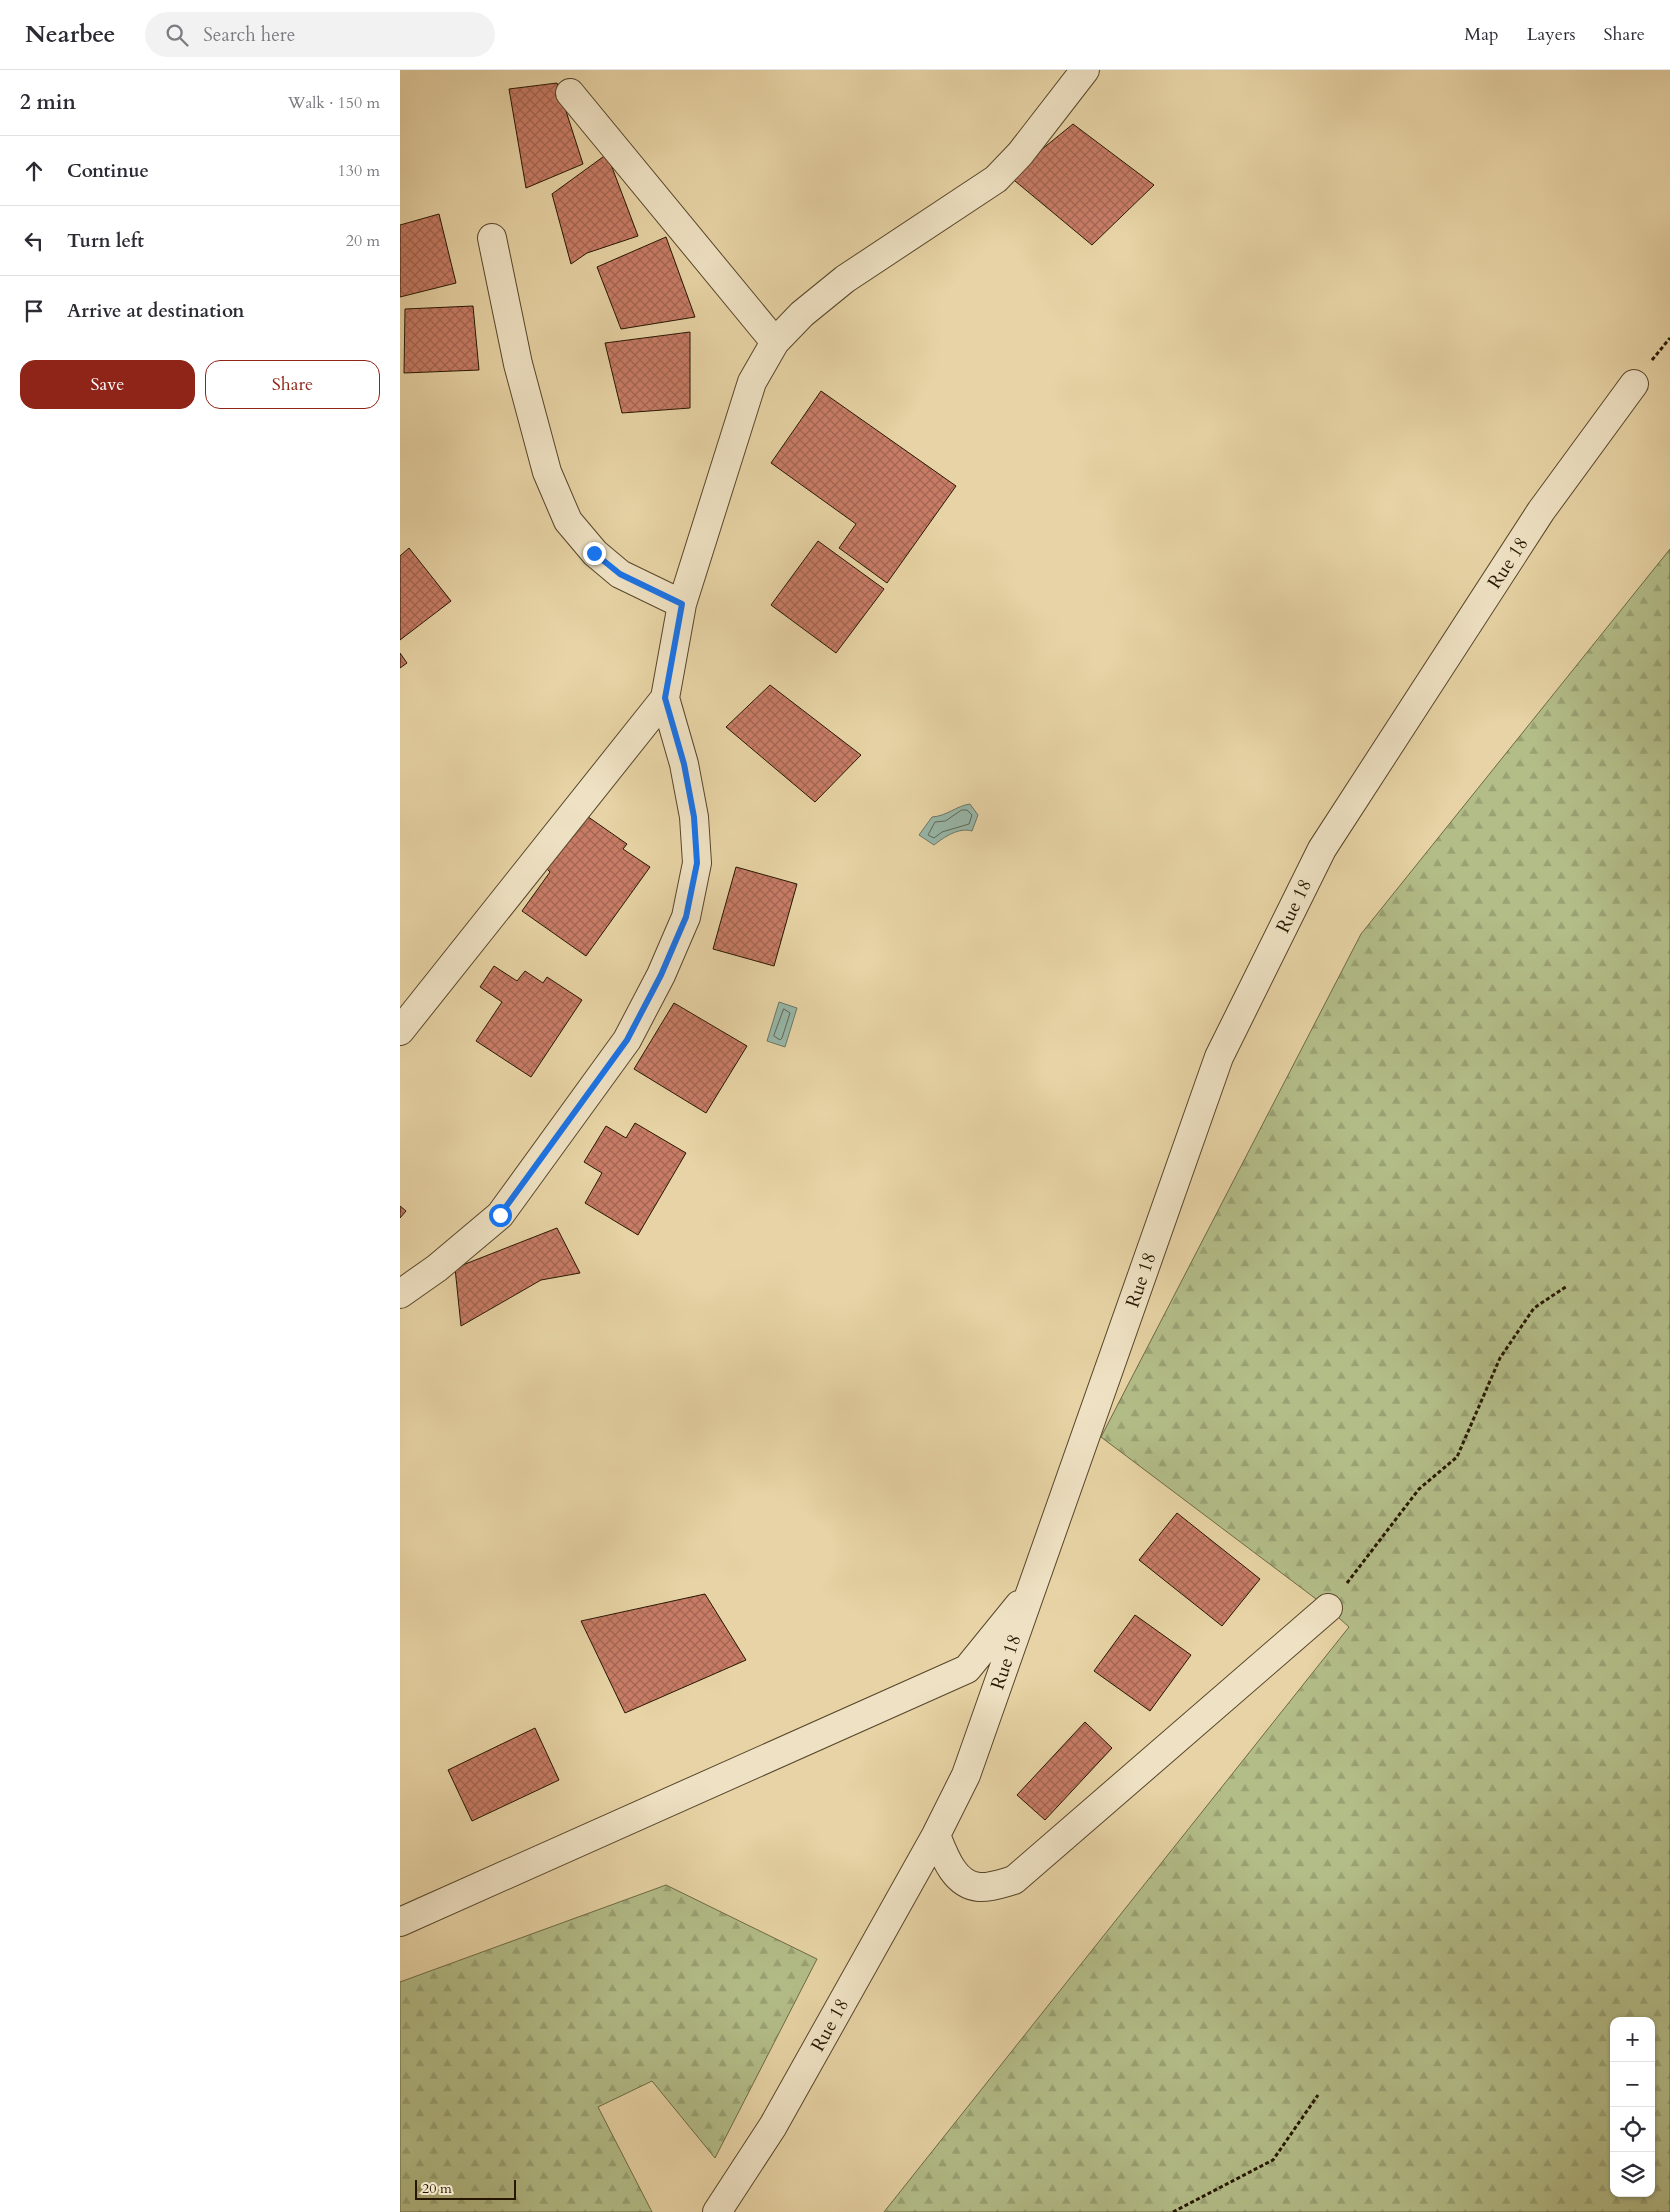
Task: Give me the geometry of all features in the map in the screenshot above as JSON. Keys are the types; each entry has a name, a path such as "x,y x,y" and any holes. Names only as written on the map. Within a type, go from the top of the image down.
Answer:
{"street":[{"path":"400,1294 437,1268 500,1215 627,1040 661,975 686,917 697,863 694,817 684,764 665,698 682,604 752,382 775,342 802,314 845,279 996,179 1020,154 1085,70"},
{"path":"570,93 775,342"},
{"path":"492,238 526,391 547,472 568,521 594,553 620,574 682,604"},
{"name":"Rue 18","path":"717,2212 774,2126 936,1835 966,1775 1219,1057 1322,849 1541,511 1634,384"},
{"path":"400,1031 665,698"},
{"path":"400,1922 967,1669 1031,1590"},
{"path":"936,1835 948,1862 967,1885 981,1888 1014,1880 1328,1608"}],"path":[{"path":"1328,1608 1419,1489 1456,1457 1500,1358 1534,1308 1566,1286"},
{"path":"1173,2212 1273,2160 1318,2095"}],"green space":[{"path":"1670,549 1670,2212 884,2212 1349,1627 1328,1608 1101,1437 1361,934"},
{"path":"666,1885 817,1959 715,2158 652,2081 598,2107 652,2212 400,2212 400,1982"}],"water":[{"path":"970,804 978,815 972,831 962,830 947,836 934,845 919,835 932,817"},
{"path":"779,1002 797,1008 785,1047 767,1041"}],"building":[{"path":"557,83 583,164 526,188 509,89"},
{"path":"1073,124 1154,185 1092,245 1009,176"},
{"path":"607,154 638,236 587,253 571,264 552,194"},
{"path":"439,214 456,283 400,297 400,225"},
{"path":"666,237 695,317 621,329 597,267"},
{"path":"473,306 479,370 404,373 405,309"},
{"path":"690,332 690,408 622,413 605,343"},
{"path":"821,391 956,486 887,583 839,548 856,524 771,463"},
{"path":"818,541 884,589 836,653 771,605"},
{"path":"409,548 451,601 400,640 400,556"},
{"path":"400,653 407,663 400,668"},
{"path":"770,685 861,755 815,802 726,727"},
{"path":"584,814 627,844 623,849 650,867 586,956 522,911 550,872 546,868"},
{"path":"736,867 797,884 774,966 713,949"},
{"path":"494,966 517,981 525,971 543,983 547,977 582,1000 531,1077 476,1041 502,1002 480,987"},
{"path":"674,1003 747,1046 706,1113 634,1069"},
{"path":"635,1123 686,1153 638,1235 585,1203 602,1173 584,1162 606,1126 626,1138"},
{"path":"400,1206 406,1211 400,1218"},
{"path":"557,1228 580,1273 541,1280 461,1326 455,1268"},
{"path":"1177,1513 1260,1579 1222,1626 1139,1560"},
{"path":"705,1594 746,1660 625,1713 581,1621"},
{"path":"1135,1615 1191,1655 1150,1711 1094,1671"},
{"path":"1085,1722 1112,1748 1045,1820 1017,1795"},
{"path":"535,1728 559,1780 472,1821 448,1770"}],"route":[{"path":"500,1215 627,1040 661,975 686,917 697,863 694,817 684,764 665,698 682,604 620,574 594,553"}]}
